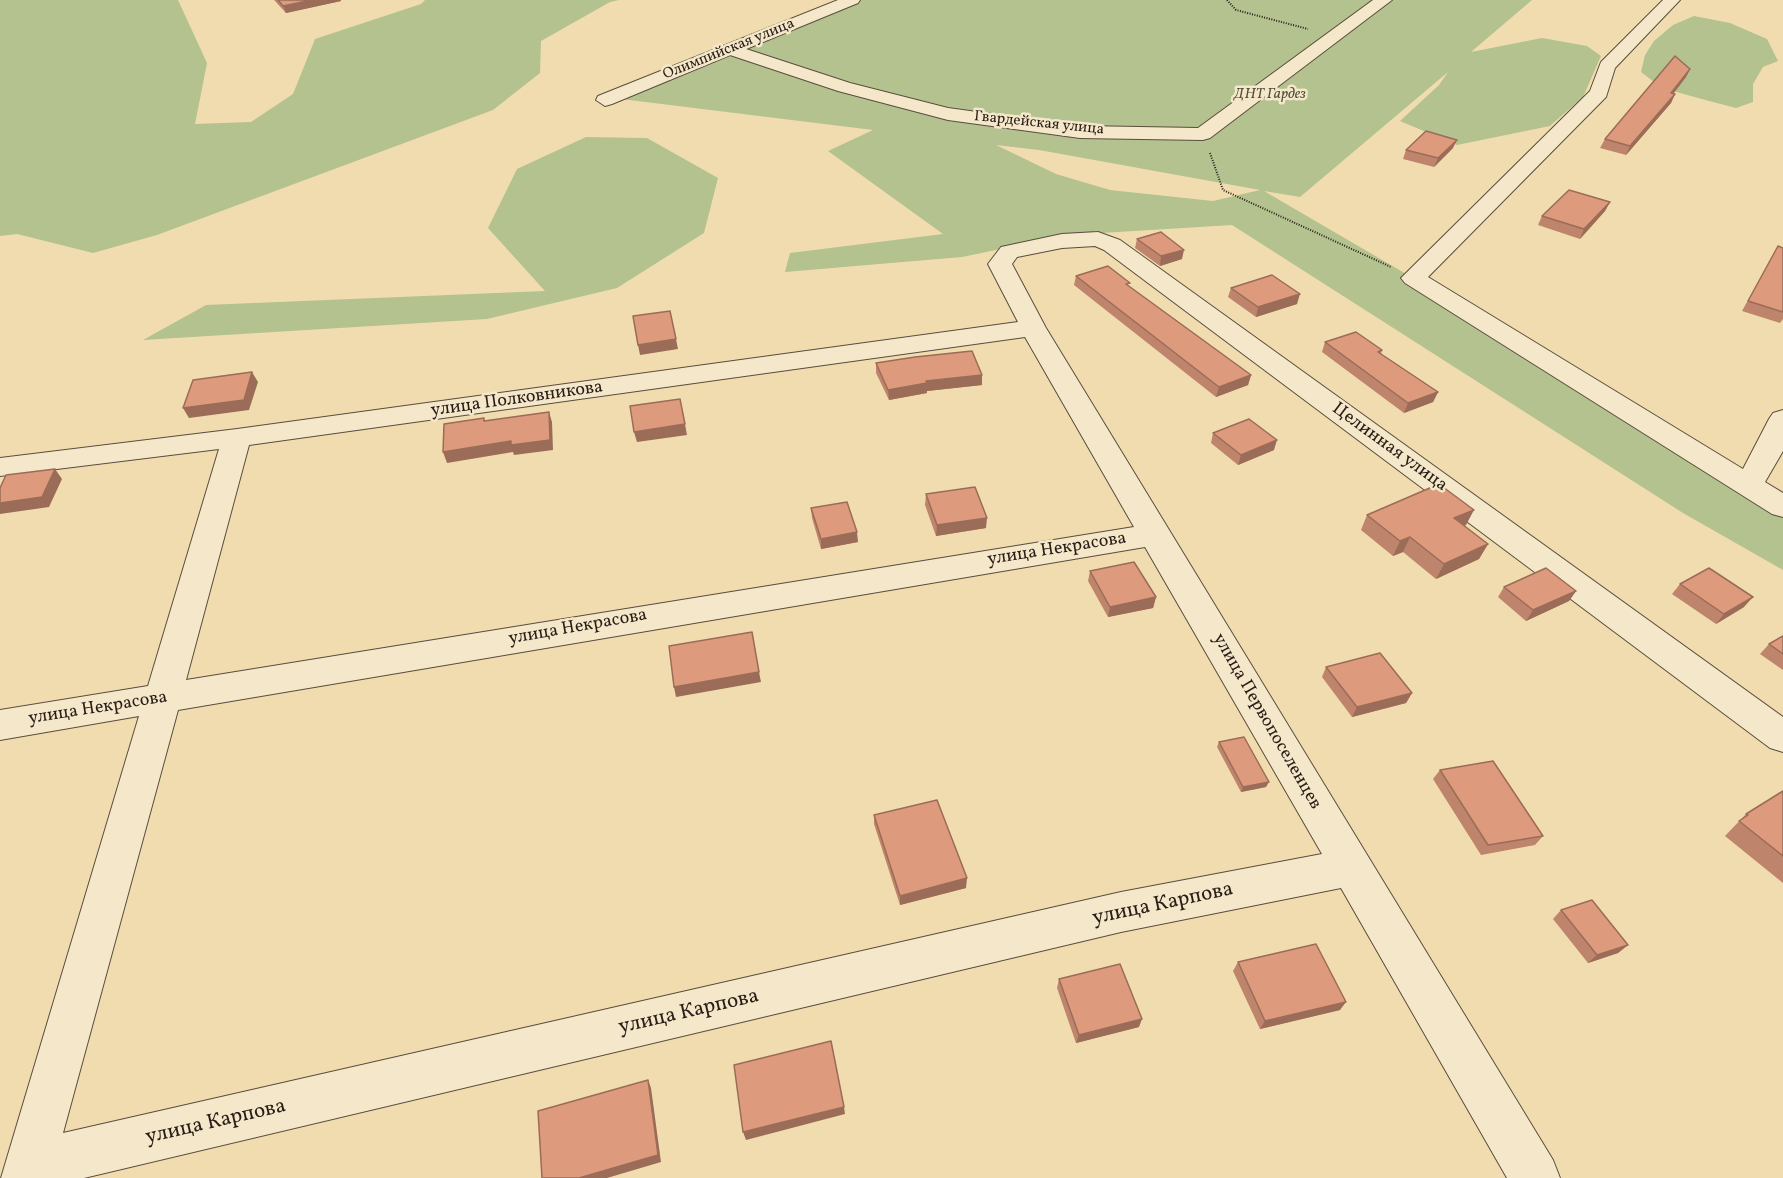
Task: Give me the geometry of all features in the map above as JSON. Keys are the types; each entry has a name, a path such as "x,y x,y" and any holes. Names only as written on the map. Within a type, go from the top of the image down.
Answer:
{"street":[{"name":"Олимпийская улица","path":"605,100 852,0"},
{"path":"1203,134 1333,35 1384,0"},
{"path":"1672,0 1607,66 1599,93 1413,278 1783,507"},
{"name":"Гвардейская улица","path":"731,50 844,87 948,114 1080,132 1203,134"},
{"name":"Целинная улица","path":"1000,264 1009,252 1062,241 1098,239 1112,245 1783,737"},
{"name":"улица Первопоселенцев","path":"1000,264 1033,328 1535,1178"},
{"name":"улица Полковникова","path":"0,467 237,438 1033,328"},
{"path":"1748,484 1763,463 1783,419"},
{"path":"27,1172 237,438"},
{"name":"улица Некрасова","path":"0,725 1156,534"},
{"name":"улица Карпова","path":"27,1172 1121,912 1351,867"}],"path":[{"path":"1227,0 1236,10 1333,35"},
{"path":"1203,134 1223,190 1413,278"}],"green space":[{"path":"0,0 178,0 207,63 195,124 251,122 293,94 315,39 421,4 425,0 619,0 610,2 541,41 540,73 493,110 157,235 93,253 17,234 0,236"},
{"name":"ДНТ Гардез","path":"853,0 1532,0 1471,52 1542,38 1587,46 1601,56 1583,97 1550,126 1457,145 1400,121 1439,85 1448,72 1300,197 1264,191 1413,278 1783,507 1783,570 1683,513 1232,225 1069,235 962,257 785,272 790,253 943,234 828,151 873,130 613,98","holes":["996,145 1039,150 1260,190 1213,201 1110,190 1056,174"]},
{"path":"1694,16 1730,23 1767,39 1778,61 1763,67 1753,84 1753,102 1736,108 1709,101 1662,88 1641,72 1645,55 1654,41 1673,25"},
{"path":"586,137 647,138 718,178 704,233 617,288 487,319 143,340 206,305 545,291 488,228 517,169"}],"building":[{"path":"278,0 312,0 283,6"},
{"path":"1675,56 1690,69 1671,93 1675,94 1630,146 1605,139"},
{"path":"1426,131 1457,140 1438,158 1406,150"},
{"path":"1569,190 1610,202 1584,229 1542,216"},
{"path":"1161,232 1184,250 1161,256 1137,239"},
{"path":"1778,246 1783,248 1783,312 1748,301"},
{"path":"1108,266 1130,283 1126,284 1251,375 1219,387 1076,276"},
{"path":"1272,275 1300,294 1258,307 1231,288"},
{"path":"670,311 676,339 638,345 633,316"},
{"path":"1356,332 1382,350 1378,352 1438,392 1408,403 1325,342"},
{"path":"972,351 982,375 926,381 927,383 888,390 876,363 915,357"},
{"path":"252,372 244,400 183,408 193,380"},
{"path":"680,399 685,424 634,432 630,406"},
{"path":"549,412 550,440 511,445 511,441 443,452 444,424"},
{"path":"1249,419 1277,440 1241,455 1213,433"},
{"path":"55,469 42,497 0,503 0,488 6,475"},
{"path":"1439,484 1474,510 1454,518 1488,544 1444,564 1410,537 1400,541 1367,515"},
{"path":"975,487 987,518 937,525 926,494"},
{"path":"847,502 857,532 821,539 811,508"},
{"path":"1134,562 1156,597 1110,607 1090,571"},
{"path":"1546,568 1576,591 1533,610 1504,587"},
{"path":"1709,568 1753,597 1724,614 1680,584"},
{"path":"752,632 759,672 674,687 669,646"},
{"path":"1783,636 1783,654 1769,644"},
{"path":"1380,653 1412,693 1357,707 1326,667"},
{"path":"1244,737 1269,782 1243,787 1219,742"},
{"path":"1493,761 1543,836 1488,845 1440,770"},
{"path":"1783,791 1783,856 1739,821 1748,815 1746,814"},
{"path":"937,800 967,878 900,896 874,815"},
{"path":"1592,900 1628,945 1597,955 1561,910"},
{"path":"1316,944 1346,1002 1265,1021 1238,962"},
{"path":"1120,964 1142,1019 1079,1035 1059,979"},
{"path":"831,1041 844,1107 743,1132 734,1065"},
{"path":"648,1080 658,1155 579,1178 542,1178 538,1111"}]}
